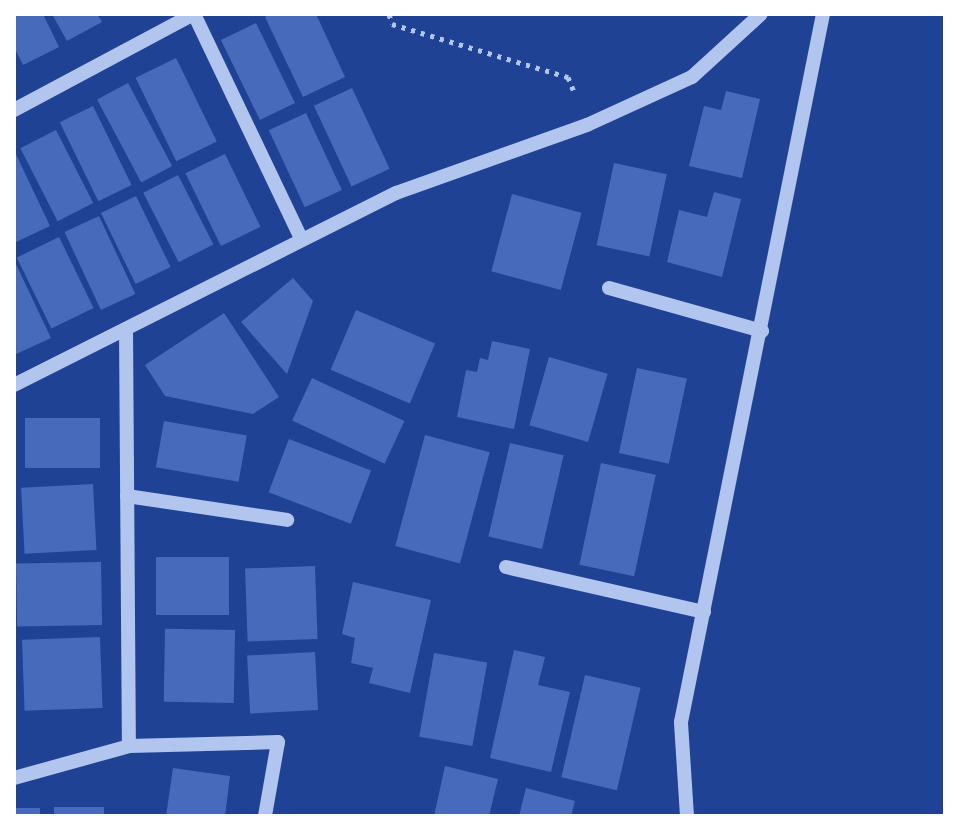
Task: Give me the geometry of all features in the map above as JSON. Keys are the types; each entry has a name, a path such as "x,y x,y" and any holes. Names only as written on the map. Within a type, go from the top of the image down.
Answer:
{"street":[{"path":"14,110 194,14 301,238"},
{"path":"14,385 301,238 396,193 587,125 692,77 761,14"},
{"path":"687,816 681,722 762,331 823,14"},
{"path":"609,288 762,331"},
{"path":"126,329 129,746"},
{"path":"127,496 287,520"},
{"path":"506,567 704,612"},
{"path":"14,778 129,746 278,742 265,816"}],"path":[{"path":"389,14 392,24 568,77 587,125"}],"building":[{"path":"14,14 43,14 59,47 23,65 14,47"},
{"path":"52,14 97,14 102,22 67,41"},
{"path":"271,14 316,14 345,77 303,97 265,17"},
{"path":"256,23 295,103 260,120 221,40"},
{"path":"176,58 217,142 176,161 136,78"},
{"path":"128,83 172,166 141,182 97,99"},
{"path":"352,88 390,169 352,186 314,106"},
{"path":"726,91 760,99 742,178 689,166 704,106 721,110"},
{"path":"93,106 132,185 98,201 60,122"},
{"path":"306,113 342,190 305,207 269,130"},
{"path":"56,130 93,203 58,221 20,148"},
{"path":"14,150 50,226 14,243"},
{"path":"225,154 261,227 221,246 185,173"},
{"path":"614,163 667,174 649,256 597,245"},
{"path":"178,175 213,244 179,262 143,193"},
{"path":"714,192 741,199 722,277 667,262 679,210 707,217"},
{"path":"512,194 582,213 561,290 491,271"},
{"path":"136,196 171,267 136,284 101,213"},
{"path":"99,216 135,294 101,310 65,232"},
{"path":"59,237 94,308 51,329 17,258"},
{"path":"14,260 51,338 14,355"},
{"path":"293,278 313,301 287,374 241,322"},
{"path":"356,310 435,344 410,403 331,370"},
{"path":"224,313 279,397 253,414 165,396 145,365"},
{"path":"492,341 530,349 514,429 457,417 466,370 477,372 480,358 488,360"},
{"path":"549,357 608,374 588,442 529,425"},
{"path":"637,368 687,379 669,464 619,453"},
{"path":"312,378 404,421 385,464 292,421"},
{"path":"25,418 100,418 100,468 25,468"},
{"path":"164,421 247,436 239,482 156,467"},
{"path":"425,435 490,452 460,563 395,546"},
{"path":"289,439 371,471 351,524 269,492"},
{"path":"510,443 564,455 542,549 488,537"},
{"path":"601,463 656,475 634,576 579,565"},
{"path":"93,484 96,550 25,554 21,488"},
{"path":"156,557 229,557 229,615 156,615"},
{"path":"101,562 102,625 17,626 16,563"},
{"path":"315,566 318,639 248,641 245,568"},
{"path":"353,582 431,600 410,693 369,683 373,668 351,663 355,638 342,634"},
{"path":"165,629 235,630 234,703 164,702"},
{"path":"100,637 102,708 25,711 22,640"},
{"path":"514,650 545,657 538,685 570,692 551,772 490,758"},
{"path":"315,652 318,710 250,713 247,656"},
{"path":"434,653 487,662 472,746 419,737"},
{"path":"585,675 641,688 617,790 561,777"},
{"path":"445,766 498,779 489,816 434,816"},
{"path":"173,768 230,776 225,816 166,816"},
{"path":"526,788 575,801 571,816 519,816"},
{"path":"54,807 104,807 104,816 54,816"},
{"path":"14,808 40,808 40,816 14,816"}]}
